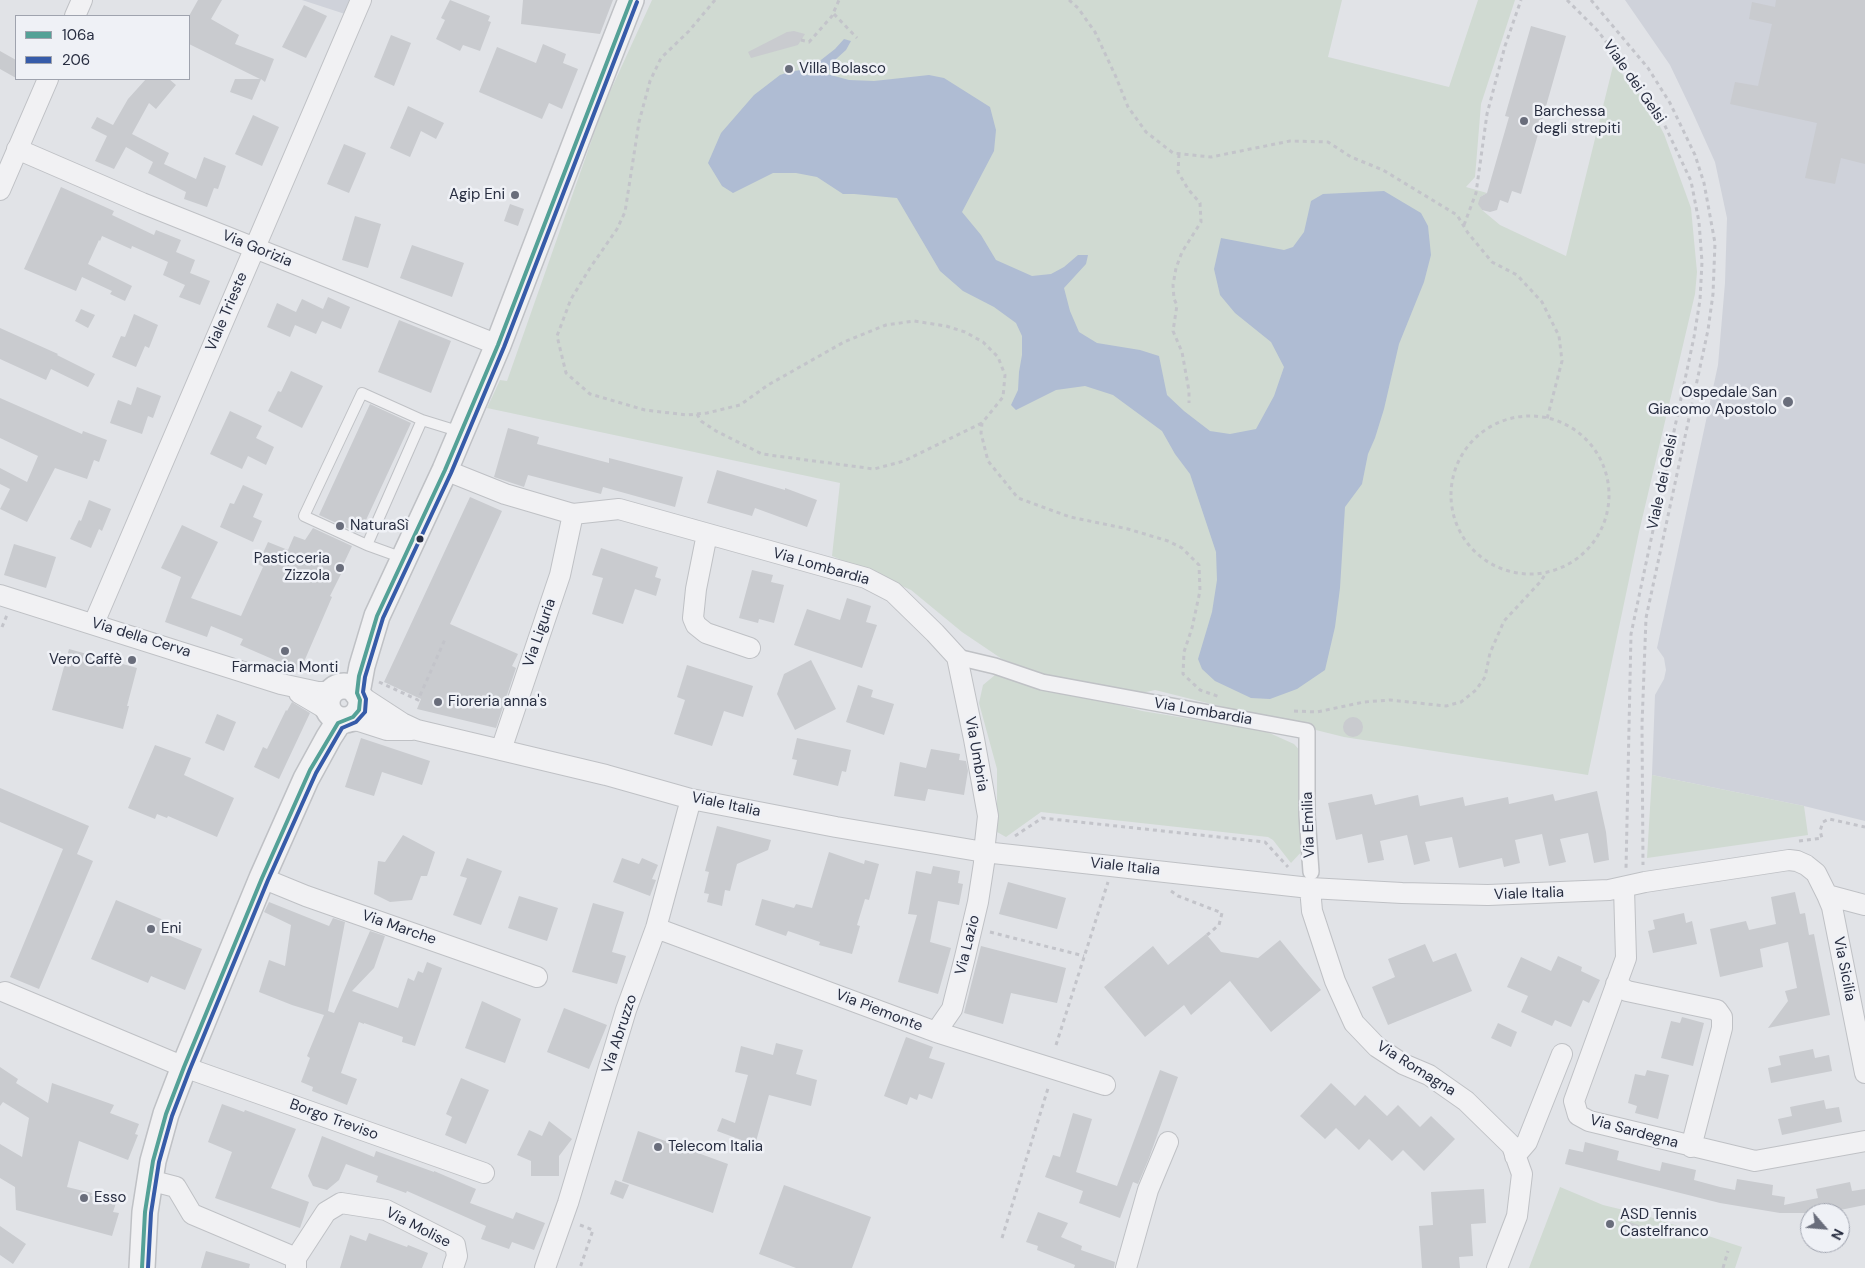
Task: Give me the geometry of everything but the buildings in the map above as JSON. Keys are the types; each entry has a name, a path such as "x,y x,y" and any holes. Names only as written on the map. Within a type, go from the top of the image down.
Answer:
{"street":[{"path":"75,15 82,0"},
{"name":"Viale Trieste","path":"94,623 360,0"},
{"path":"142,1268 149,1180 162,1128 184,1067 262,878 312,766 336,727 346,701 356,650 378,616 445,470 498,345 632,0"},
{"path":"0,190 48,80"},
{"name":"Via Gorizia","path":"17,149 142,203 498,345"},
{"name":"Via Lombardia","path":"445,470 506,494 573,514 619,509 866,578 893,592 957,656 995,666 1042,682 1307,731 1307,778"},
{"name":"Via Liguria","path":"501,750 560,575 573,514"},
{"path":"707,534 696,589 693,618 696,625 706,633 750,648"},
{"name":"Via della Cerva","path":"0,595 94,623 282,684 318,692 346,701"},
{"name":"Via Umbria","path":"957,656 988,816 984,852"},
{"name":"Viale Italia","path":"346,701 359,721 387,730 416,730 639,784 692,799 836,827 984,852 1310,880 1402,893 1488,895 1583,892 1625,878 1645,882 1793,860 1802,862 1813,870 1828,895"},
{"name":"Via Emilia","path":"1307,778 1310,880"},
{"name":"Via Abruzzo","path":"545,1268 565,1212 626,1010 656,928 692,799"},
{"name":"Via Lazio","path":"936,1032 952,1009 972,928 984,865 984,852"},
{"name":"Via Marche","path":"262,878 306,896 537,976"},
{"name":"Via Sardegna","path":"1625,878 1626,958 1574,1101 1578,1115 1589,1121 1755,1161 1865,1141"},
{"name":"Via Romagna","path":"1310,880 1312,911 1335,981 1354,1023 1377,1048 1403,1064 1429,1075 1466,1101 1512,1146 1522,1174 1517,1216 1497,1268"},
{"path":"1828,895 1865,905"},
{"name":"Via Sicilia","path":"1828,895 1865,1073"},
{"name":"Via Piemonte","path":"656,928 936,1032 1105,1085"},
{"path":"1616,984 1628,991 1717,1010 1722,1017 1722,1028 1691,1147"},
{"name":"Borgo Treviso","path":"5,992 184,1067 484,1173"},
{"path":"1515,1156 1527,1142 1562,1054"},
{"path":"1126,1268 1148,1190 1168,1142"},
{"name":"Via Molise","path":"149,1180 176,1187 192,1214 296,1263 326,1212 341,1203 386,1210 455,1245 457,1256 453,1268"}],"lane":[{"path":"404,558 367,545 304,516 362,393 422,420 461,432"},
{"path":"367,545 422,420"}],"path":[{"path":"697,414 701,421 716,431 762,454 874,470 904,461 982,423 1003,397 1005,375 998,357 983,342 964,332 946,326 914,321 886,325 844,342 768,385 740,405 697,414 687,415 645,410 590,394 566,373 558,336 572,299 590,268 618,229 625,212 639,122 650,81 661,58 689,31 715,0"},
{"path":"801,40 809,42 834,14 839,0"},
{"path":"1069,0 1078,8 1095,32 1128,106 1146,132 1173,153 1211,157 1290,141 1328,142 1351,157 1384,170 1457,215 1492,262 1517,274 1542,302 1559,336 1562,360 1547,419"},
{"path":"1464,226 1476,193 1487,114 1505,46 1521,0"},
{"name":"Viale dei Gelsi","path":"1567,0 1598,32 1658,111 1691,182 1699,222 1702,262 1700,300 1694,337 1630,634 1627,854 1625,878"},
{"path":"1592,0 1648,68 1670,102 1698,164 1704,183 1715,244 1714,294 1708,330 1646,618 1642,725 1643,867"},
{"path":"834,14 857,38"},
{"path":"1179,154 1178,172 1188,189 1200,203 1201,222 1182,252 1176,268 1173,285 1174,299 1177,305 1173,331 1182,352 1189,391 1189,403"},
{"path":"1534,416 1547,419 1554,420 1572,429 1588,442 1600,459 1607,479 1609,499 1605,520 1596,538 1582,554 1565,566 1546,573 1525,574 1505,570 1487,562 1476,553 1459,531 1453,512 1451,492 1455,471 1464,453 1477,437 1494,425 1513,418 1534,416"},
{"path":"982,423 981,433 988,460 1018,498 1070,517 1128,529 1168,541 1182,548 1199,565 1200,591 1192,628 1184,652 1183,674 1200,690 1228,700"},
{"path":"1289,711 1317,712 1364,702 1390,700 1446,706 1461,702 1476,690 1485,677 1490,653 1504,621 1541,581 1546,573"},
{"path":"346,701 418,700 446,637"},
{"path":"1010,839 1042,818 1265,842 1290,869 1310,880"},
{"path":"1822,838 1820,831 1823,822 1829,818 1865,827"},
{"path":"1056,1045 1109,879"},
{"path":"1178,896 1222,913 1219,925 1207,935"},
{"path":"972,928 1084,956"},
{"path":"1002,1238 1049,1082"},
{"path":"578,1224 593,1230 580,1268"},
{"path":"1723,1268 1728,1251"}],"shaded area":[{"path":"302,0 350,0 345,14"},
{"path":"652,0 1342,0 1328,57 1449,87 1478,0 1515,0 1481,104 1475,177 1466,187 1487,193 1480,197 1479,204 1482,210 1500,225 1566,256 1613,66 1629,80 1652,111 1664,134 1691,208 1697,272 1695,294 1639,532 1588,775 1344,737 1155,690 1133,695 1048,676 1002,659 962,632 911,590 832,556 840,483 487,408 500,380 507,381 604,105"},
{"name":"Ospedale San Giacomo Apostolo","path":"1625,0 1865,0 1865,821 1804,806 1652,775 1655,695 1664,679 1666,670 1664,658 1657,648 1718,365 1725,283 1727,218 1715,162 1692,111 1670,65"},
{"path":"995,675 1014,678 1142,711 1265,731 1294,744 1304,755 1304,849 1291,863 1273,840 1268,837 1041,812 1006,837 997,832 997,769 979,703 983,685"},
{"path":"1652,775 1804,806 1808,835 1647,858"},
{"name":"ASD Tennis Castelfranco","path":"1560,1187 1603,1205 1644,1215 1742,1247 1735,1268 1529,1268"}],"water":[{"path":"844,39 851,41 846,50 836,59 827,74 849,80 874,81 929,75 944,78 990,107 996,130 994,151 962,212 981,235 996,260 1032,276 1051,274 1064,267 1078,255 1088,255 1086,264 1064,288 1070,311 1079,332 1097,343 1140,350 1159,356 1167,395 1210,431 1230,434 1256,429 1274,396 1284,367 1271,342 1235,313 1220,295 1214,269 1221,238 1284,250 1293,247 1304,232 1311,201 1323,194 1384,191 1421,213 1428,226 1431,255 1424,282 1399,344 1384,409 1368,454 1362,484 1345,507 1340,588 1335,627 1325,670 1297,689 1270,699 1251,698 1215,681 1202,669 1198,659 1212,612 1217,580 1216,552 1190,474 1175,454 1162,431 1113,395 1085,386 1056,390 1016,410 1011,405 1018,390 1022,336 1016,323 994,307 963,291 940,271 897,198 843,194 817,177 796,173 773,173 733,193 722,186 708,163 721,133 754,95 780,75 806,69 807,75 812,74 812,67 835,49"}],"transit line":[{"name":"106a","path":"142,1268 145,1212 153,1161 166,1114 184,1067 262,878 310,770 338,723 353,717 359,710 360,700 357,693 359,676 377,616 445,470 498,345 631,0"},
{"name":"206","path":"148,1268 151,1213 159,1162 172,1116 190,1069 268,880 316,773 342,728 356,722 365,712 366,699 363,692 365,677 383,618 451,473 504,347 637,2"}],"place":[{"name":"Villa Bolasco","path":"789,69"},
{"name":"Barchessa degli strepiti","path":"1524,121"},
{"name":"Agip Eni","path":"515,195"},
{"name":"Ospedale San Giacomo Apostolo","path":"1788,402"},
{"name":"NaturaSì","path":"340,526"},
{"name":"Pasticceria Zizzola","path":"340,568"},
{"name":"Farmacia Monti","path":"285,651"},
{"name":"Vero Caffè","path":"132,660"},
{"name":"Fioreria anna's","path":"438,702"},
{"name":"Eni","path":"151,929"},
{"name":"Telecom Italia","path":"658,1147"},
{"name":"Esso","path":"84,1198"},
{"name":"ASD Tennis Castelfranco","path":"1610,1224"}]}
